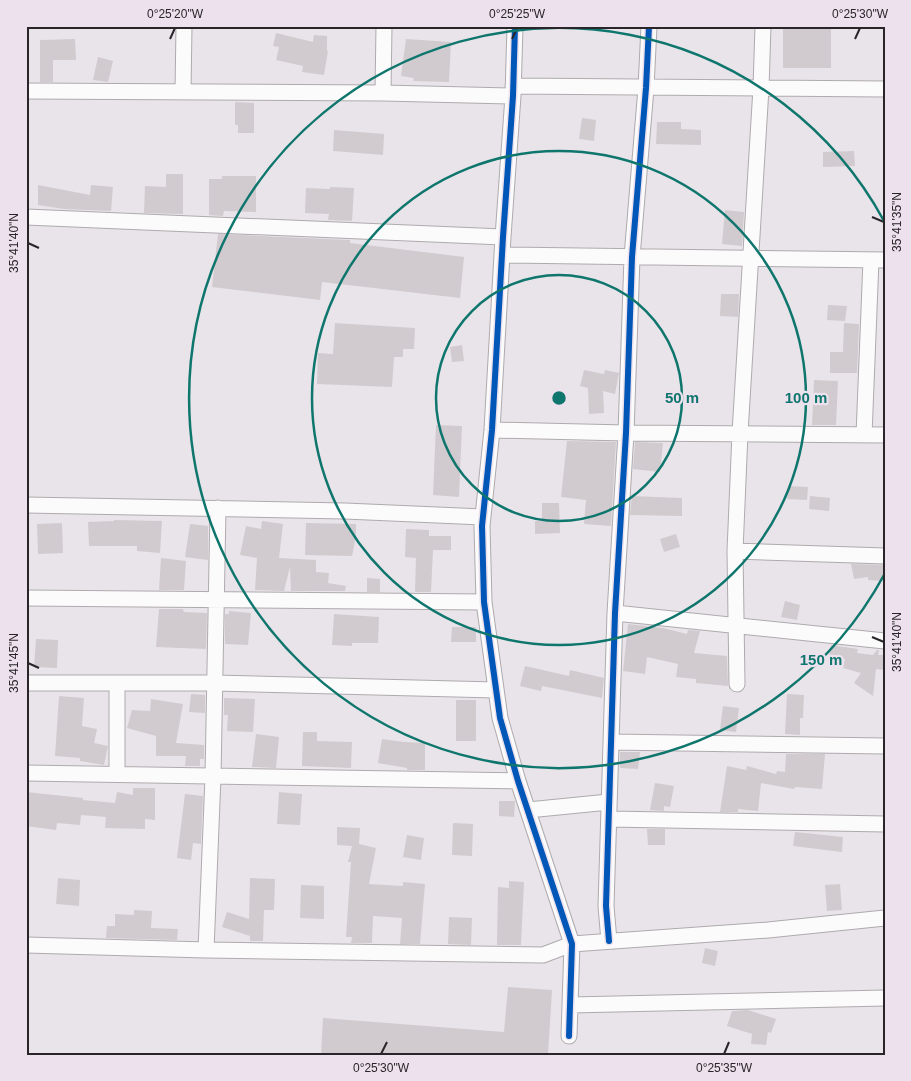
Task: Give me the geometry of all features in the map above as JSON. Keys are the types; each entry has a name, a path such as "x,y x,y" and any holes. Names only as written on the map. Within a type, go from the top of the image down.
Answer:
{"street":[{"path":"183,92 184,26"},
{"path":"383,93 384,26"},
{"path":"515,26 513,91 492,430 484,517 484,602 500,718 518,781 572,944 569,1036"},
{"path":"609,941 606,906 615,613 626,433 632,257 646,88 649,26"},
{"path":"737,684 735,551 763,26"},
{"path":"26,91 383,93 646,88 885,89"},
{"path":"26,217 503,237"},
{"path":"503,255 878,260 864,435"},
{"path":"492,430 885,435"},
{"path":"26,504 345,511 484,517"},
{"path":"206,950 213,776 218,508"},
{"path":"735,551 885,556"},
{"path":"26,598 484,602"},
{"path":"615,613 885,641"},
{"path":"26,683 214,682 496,690"},
{"path":"117,683 118,774"},
{"path":"611,742 885,746"},
{"path":"26,773 518,781"},
{"path":"528,810 610,802"},
{"path":"609,819 885,824"},
{"path":"26,945 206,950 543,955 572,944 768,930 885,918"},
{"path":"570,1005 885,998"}],"building":[{"path":"783,26 831,26 831,68 783,68"},
{"path":"276,33 313,42 314,35 327,36 328,51 324,75 302,72 303,66 276,60 279,47 273,46"},
{"path":"75,39 76,60 53,60 53,82 40,82 40,40"},
{"path":"406,39 451,42 449,82 413,81 414,78 401,76"},
{"path":"98,57 113,61 108,82 93,80"},
{"path":"235,102 254,103 254,133 238,133 238,125 235,125"},
{"path":"582,118 596,120 594,141 579,139"},
{"path":"657,122 681,122 681,129 701,130 701,145 656,144"},
{"path":"334,130 384,134 383,155 333,151"},
{"path":"854,151 855,166 823,167 823,152"},
{"path":"166,174 183,174 183,214 144,213 145,186 166,187"},
{"path":"222,176 256,176 256,212 224,211 223,216 209,215 209,179 222,179"},
{"path":"38,185 90,195 91,185 113,187 111,211 64,209 38,205"},
{"path":"330,187 354,188 352,221 328,220 329,214 305,213 306,188 330,189"},
{"path":"725,210 744,212 742,246 722,244"},
{"path":"218,234 350,240 350,243 464,257 460,298 322,282 320,300 212,287"},
{"path":"721,294 739,294 738,317 720,316"},
{"path":"828,305 847,306 845,321 827,320"},
{"path":"335,323 415,328 414,349 403,349 403,357 394,357 392,387 317,384 318,353 333,354"},
{"path":"844,323 859,324 857,373 830,373 830,352 843,352"},
{"path":"462,345 464,361 452,362 450,347"},
{"path":"584,370 604,374 605,370 619,373 615,394 603,391 604,413 589,414 588,388 580,386"},
{"path":"814,380 838,381 836,425 812,425"},
{"path":"436,425 462,426 459,497 433,495"},
{"path":"567,441 616,442 611,526 584,524 586,500 561,497"},
{"path":"635,442 663,443 660,472 633,469"},
{"path":"788,486 808,487 807,500 787,499"},
{"path":"632,496 682,498 682,516 630,515"},
{"path":"810,496 830,498 829,511 809,509"},
{"path":"542,503 559,503 560,533 535,534 535,521 542,521"},
{"path":"114,520 162,521 160,553 137,551 137,546 89,546 88,522"},
{"path":"262,521 283,524 279,558 316,560 316,572 329,573 328,583 346,586 345,591 291,591 290,567 284,591 255,590 257,558 240,555 246,526 261,529"},
{"path":"62,523 63,553 38,554 37,524"},
{"path":"306,523 356,524 352,556 305,555"},
{"path":"190,524 208,526 208,560 185,557"},
{"path":"406,529 429,530 429,536 451,536 451,550 433,550 431,592 415,592 416,558 405,557"},
{"path":"676,534 680,547 664,552 660,539"},
{"path":"161,558 186,561 184,590 159,590"},
{"path":"851,564 885,565 885,581 868,580 868,577 854,579"},
{"path":"367,578 380,579 380,592 367,592"},
{"path":"785,601 800,605 797,620 781,617"},
{"path":"159,609 183,609 184,612 207,613 206,649 156,647"},
{"path":"229,611 251,613 248,645 225,644 225,614 229,614"},
{"path":"334,614 379,617 378,643 352,643 352,646 332,645"},
{"path":"628,624 663,628 687,634 688,630 700,631 694,653 727,656 728,686 696,683 696,679 676,677 678,664 647,657 645,674 623,671"},
{"path":"452,627 476,627 476,642 451,642"},
{"path":"36,639 58,640 57,668 34,667"},
{"path":"831,645 858,649 857,653 873,655 879,650 878,655 885,655 885,670 876,669 873,696 854,683 861,673 843,668 845,659 829,656"},
{"path":"525,666 569,676 570,670 604,678 602,698 542,686 541,691 520,686"},
{"path":"191,694 205,695 205,713 189,712"},
{"path":"787,694 804,695 803,718 800,718 800,735 785,734"},
{"path":"59,696 84,698 82,726 97,729 94,743 108,746 104,765 80,761 80,758 55,756"},
{"path":"224,698 255,699 253,732 227,731 228,715 224,715"},
{"path":"151,699 183,704 176,743 204,745 204,759 200,759 200,766 185,766 186,756 156,756 156,736 127,728 132,710 150,711"},
{"path":"456,700 476,700 476,741 456,741"},
{"path":"723,706 739,708 736,732 720,730"},
{"path":"303,732 317,732 317,741 352,742 351,768 302,766"},
{"path":"256,734 279,737 276,768 252,767"},
{"path":"382,739 425,743 425,770 407,770 407,768 378,763"},
{"path":"620,752 640,752 638,769 620,768"},
{"path":"786,754 825,754 822,789 795,787 794,789 761,783 758,811 738,809 738,812 720,812 727,766 746,770 747,766 776,774 777,771 785,772"},
{"path":"655,783 674,786 670,807 664,806 664,811 650,810"},
{"path":"133,788 155,788 155,820 145,819 145,829 105,828 106,817 81,815 80,825 57,823 56,830 26,826 26,792 115,803 117,792 133,795"},
{"path":"279,792 302,794 300,825 277,824"},
{"path":"185,794 203,796 201,844 193,843 191,860 177,858"},
{"path":"499,801 515,801 514,817 499,816"},
{"path":"453,823 473,824 472,856 452,855"},
{"path":"337,827 360,828 359,844 376,848 369,884 403,886 403,882 425,884 420,944 400,944 402,918 373,916 372,943 351,943 352,937 346,937 351,862 348,862 352,846 337,845"},
{"path":"647,829 665,829 665,845 648,845"},
{"path":"795,832 843,837 842,852 793,846"},
{"path":"407,835 424,838 421,860 403,857"},
{"path":"58,878 80,880 79,906 56,904"},
{"path":"250,878 275,879 274,910 264,910 263,941 250,941 250,936 222,927 227,912 249,919"},
{"path":"509,881 524,882 521,945 497,945 498,887 509,888"},
{"path":"840,884 842,910 827,911 825,885"},
{"path":"301,885 324,886 324,919 300,918"},
{"path":"134,910 152,911 151,928 178,929 177,940 106,938 107,926 115,926 115,914 134,915"},
{"path":"449,917 472,918 471,945 448,944"},
{"path":"705,948 718,951 715,966 702,963"},
{"path":"508,987 552,990 548,1055 321,1055 323,1018 504,1032"},
{"path":"748,1010 776,1019 771,1033 768,1032 766,1045 751,1044 752,1034 727,1026 732,1011"}],"cycle path":[{"path":"515,26 513,96 492,430 482,526 484,602 500,718 518,781 572,944 569,1036"},
{"path":"609,941 606,906 615,613 626,433 632,257 646,88 649,26"}]}
